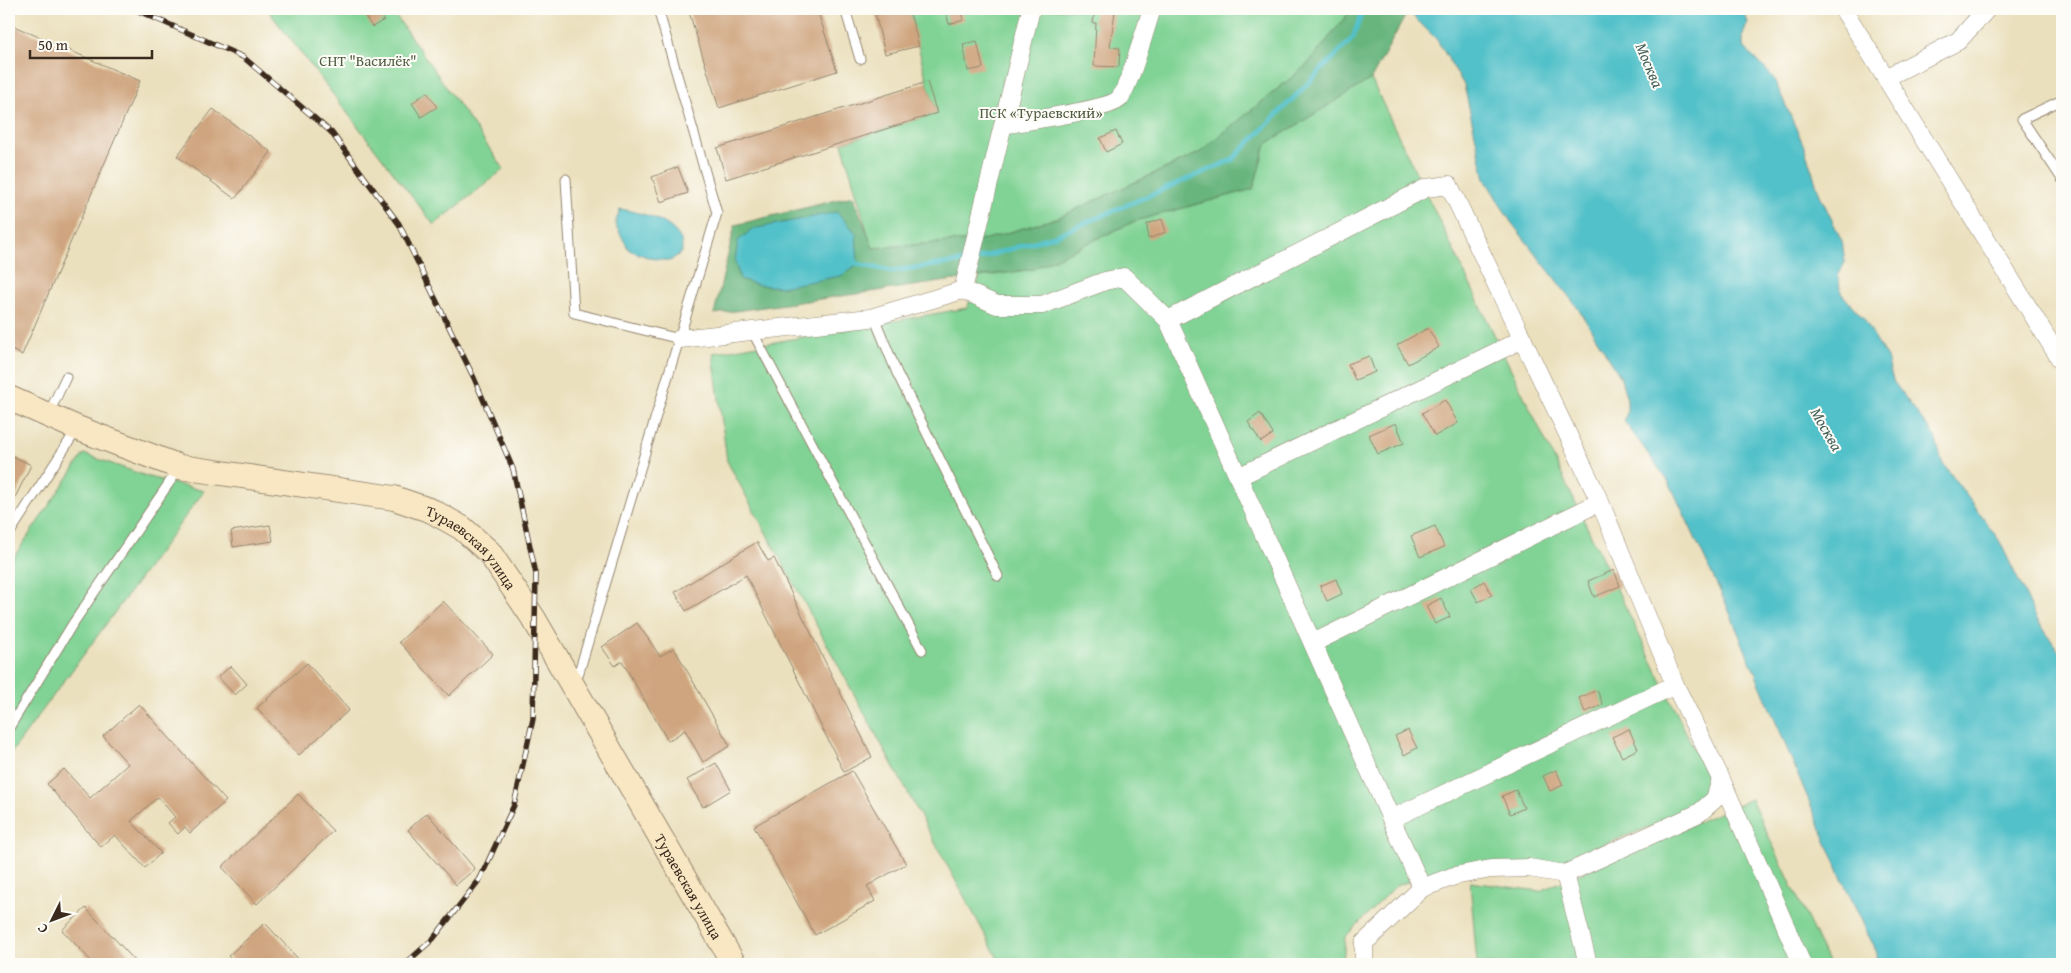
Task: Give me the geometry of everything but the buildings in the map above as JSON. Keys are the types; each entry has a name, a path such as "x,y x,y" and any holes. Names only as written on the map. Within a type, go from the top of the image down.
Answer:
{"main road":[{"name":"Тураевская улица","path":"9,398 77,428 180,467 394,498 432,512 462,528 489,552 534,620 734,964"}],"street":[{"path":"963,290 1031,9"},
{"path":"1003,125 1103,106 1118,99 1126,86 1152,9"},
{"path":"1844,9 2062,362"},
{"path":"1887,78 1958,41 1987,9"},
{"path":"1168,320 1426,188 1449,185 1600,502 1675,685 1721,779 1802,964"},
{"path":"680,339 874,316 963,290 997,305 1042,305 1105,282 1124,278 1168,320 1422,888"},
{"path":"1238,477 1523,339"},
{"path":"1313,643 1600,502"},
{"path":"1392,819 1675,685"},
{"path":"1364,964 1364,943 1422,888 1454,876 1491,869 1529,868 1565,874 1699,813 1715,799 1721,779"},
{"path":"1565,874 1588,964"}],"lane":[{"path":"574,687 717,213 658,9"},
{"path":"845,9 860,59"},
{"path":"2062,100 2022,119 2062,179"},
{"path":"566,179 574,314 680,339"},
{"path":"874,316 897,373 998,576"},
{"path":"752,331 922,650"},
{"path":"48,416 66,376"},
{"path":"9,534 77,428"},
{"path":"9,728 72,625 180,467"}],"green space":[{"name":"СНТ \"Василёк\"","path":"267,9 391,9 504,169 434,225"},
{"name":"ПСК «Тураевский»","path":"909,9 1352,9 1308,64 1199,153 1057,218 987,239 872,248 842,143 937,113 927,82"},
{"path":"1352,9 1406,9 1408,11 1371,79 1266,144 1253,189 1135,221 1033,269 714,314 735,225 853,196 873,248 987,239 1057,218 1199,153 1308,64"},
{"path":"1371,79 1710,782 1689,812 1547,866 1470,864 1397,885 1345,937 1343,964 1001,964 727,461 713,353 967,308 980,277 1033,269 1135,221 1253,189 1266,144"},
{"path":"84,454 149,477 204,491 9,756 9,564"},
{"path":"1751,799 1829,964 1477,964 1470,882 1540,891"}],"water":[{"name":"Москва","path":"1406,9 1742,9 1748,22 1743,35 1743,46 1773,77 1803,144 1820,195 1842,241 1845,262 1838,276 1841,293 1864,319 1887,358 1893,381 1935,437 1942,462 1999,540 2038,621 2062,656 2062,964 1878,964 1877,953 1842,879 1726,604 1669,482 1624,421 1627,412 1627,399 1620,376 1577,307 1511,222 1485,179 1464,85 1437,40"},
{"path":"620,209 636,212 663,222 677,233 681,240 682,252 670,261 650,258 629,250 615,224"},
{"path":"837,212 856,233 858,264 841,276 781,287 759,285 740,279 735,261 738,241 752,229"}],"waterway":[{"path":"974,260 1057,235 1232,160 1353,38 1363,9"},
{"path":"858,264 892,271 966,261"}],"railway":[{"path":"134,9 243,57 331,132 399,224 474,378 513,469 536,574 533,719 514,805 480,879 433,939 405,964"}]}
